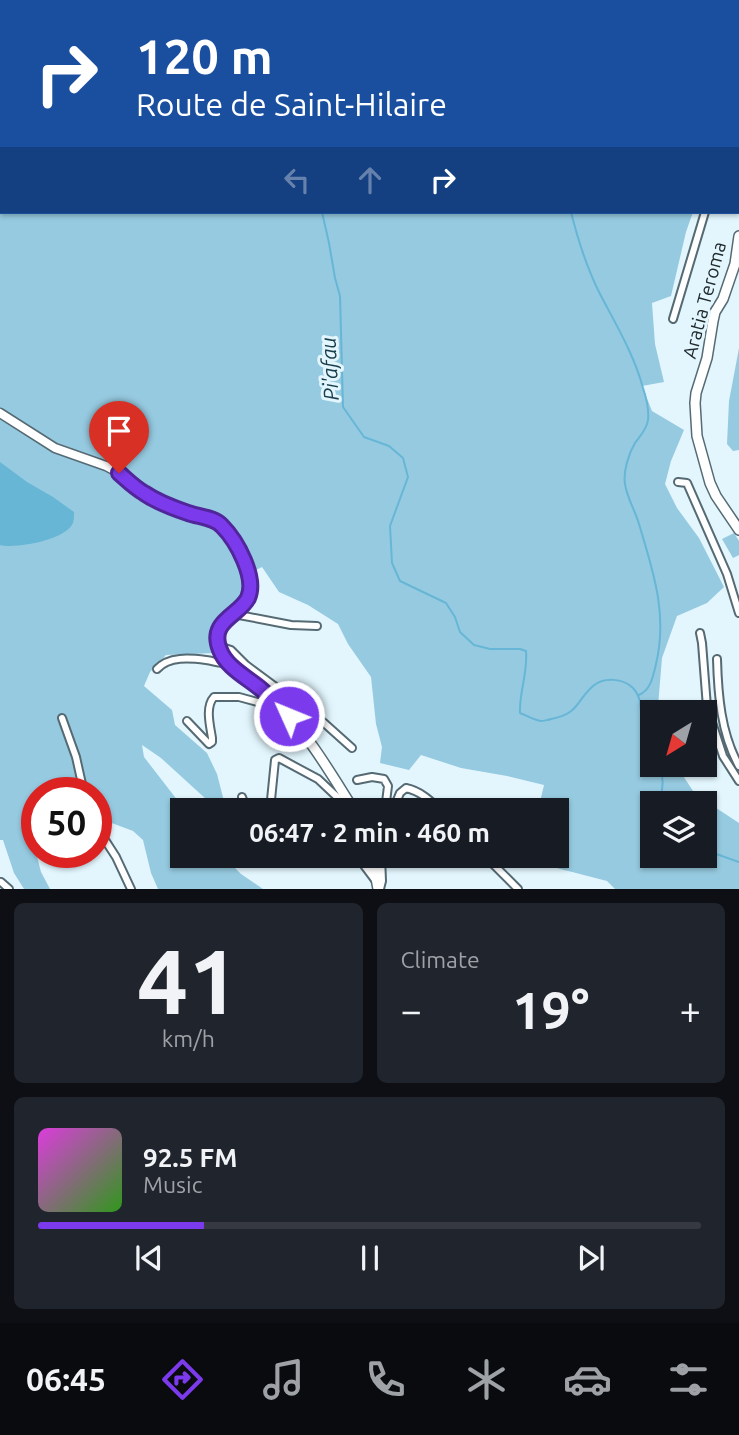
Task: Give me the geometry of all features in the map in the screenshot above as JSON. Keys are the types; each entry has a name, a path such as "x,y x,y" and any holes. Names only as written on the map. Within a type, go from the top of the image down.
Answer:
{"main road":[{"name":"Aratia Teroma","path":"739,236 735,264 723,299 715,312 695,403 697,436 710,483 739,530"},
{"path":"229,662 279,706 303,733 345,798"},
{"path":"374,868 378,886"}],"street":[{"path":"673,319 704,214"},
{"path":"0,413 55,448 113,470 160,502 218,522 232,538 249,573 251,586 246,601 222,623 219,632 220,651 229,662 224,664 184,659 167,662 157,669"},
{"path":"678,482 687,483 727,574 739,613"},
{"path":"233,612 292,625 317,626"},
{"path":"700,633 707,707 723,756 739,781"},
{"path":"219,646 231,650 246,665 323,722 352,748"},
{"path":"718,659 718,683 725,732 739,766"},
{"path":"187,722 209,744 212,738 208,706 214,697 239,697 279,706"},
{"path":"62,718 81,777"},
{"path":"271,798 275,760 279,758 318,779 339,798"},
{"path":"357,780 372,777 384,779 387,786 386,798"},
{"path":"398,798 406,788 426,798"},
{"path":"112,851 130,886"},
{"path":"365,868 378,886 382,881 381,868"},
{"path":"497,868 518,889"},
{"path":"1,882 9,889"}],"shaded area":[{"path":"0,214 692,214 671,296 652,303 655,344 664,382 642,386 652,411 684,430 665,484 677,508 699,538 724,587 707,603 677,616 662,658 658,700 640,700 640,777 684,777 693,791 640,791 640,868 717,868 717,808 739,823 739,889 615,889 607,881 557,868 569,868 569,798 541,798 544,785 461,768 421,755 409,770 380,763 382,747 376,724 371,677 338,624 308,605 279,592 262,567 244,576 244,591 238,601 217,621 213,638 215,653 166,655 150,672 144,686 172,710 175,725 207,753 217,774 223,798 205,798 161,758 142,745 144,757 176,798 170,798 170,868 235,868 263,889 158,889 143,840 133,831 112,823 112,777 21,777 21,868 40,868 50,889 24,889 14,873 3,840 0,840"},
{"path":"739,348 739,450 733,451 727,444 729,401"},
{"path":"0,462 74,512 73,523 69,529 40,542 17,546 0,545"},
{"path":"734,533 739,541 739,555 733,558 722,539"}],"waterway":[{"name":"Pi'afau","path":"322,214 340,296 343,407 364,437 389,446 403,458 408,477 390,526 392,563 400,581 446,603 460,632 474,645 490,649 526,651 520,713 541,721 560,717 572,710 593,686 608,680 619,681 633,688 640,705"},
{"path":"572,214 590,272 635,363 648,408 647,423 631,452 625,479 627,494 649,559 660,610 655,669 649,686 639,695"},
{"name":"Pi'afau","path":"661,791 662,777"},
{"name":"Pi'afau","path":"717,854 739,862"}],"route":[{"path":"119,473 160,502 218,522 232,538 249,573 251,586 246,601 222,623 218,642 220,651 225,659 289,716"}]}
